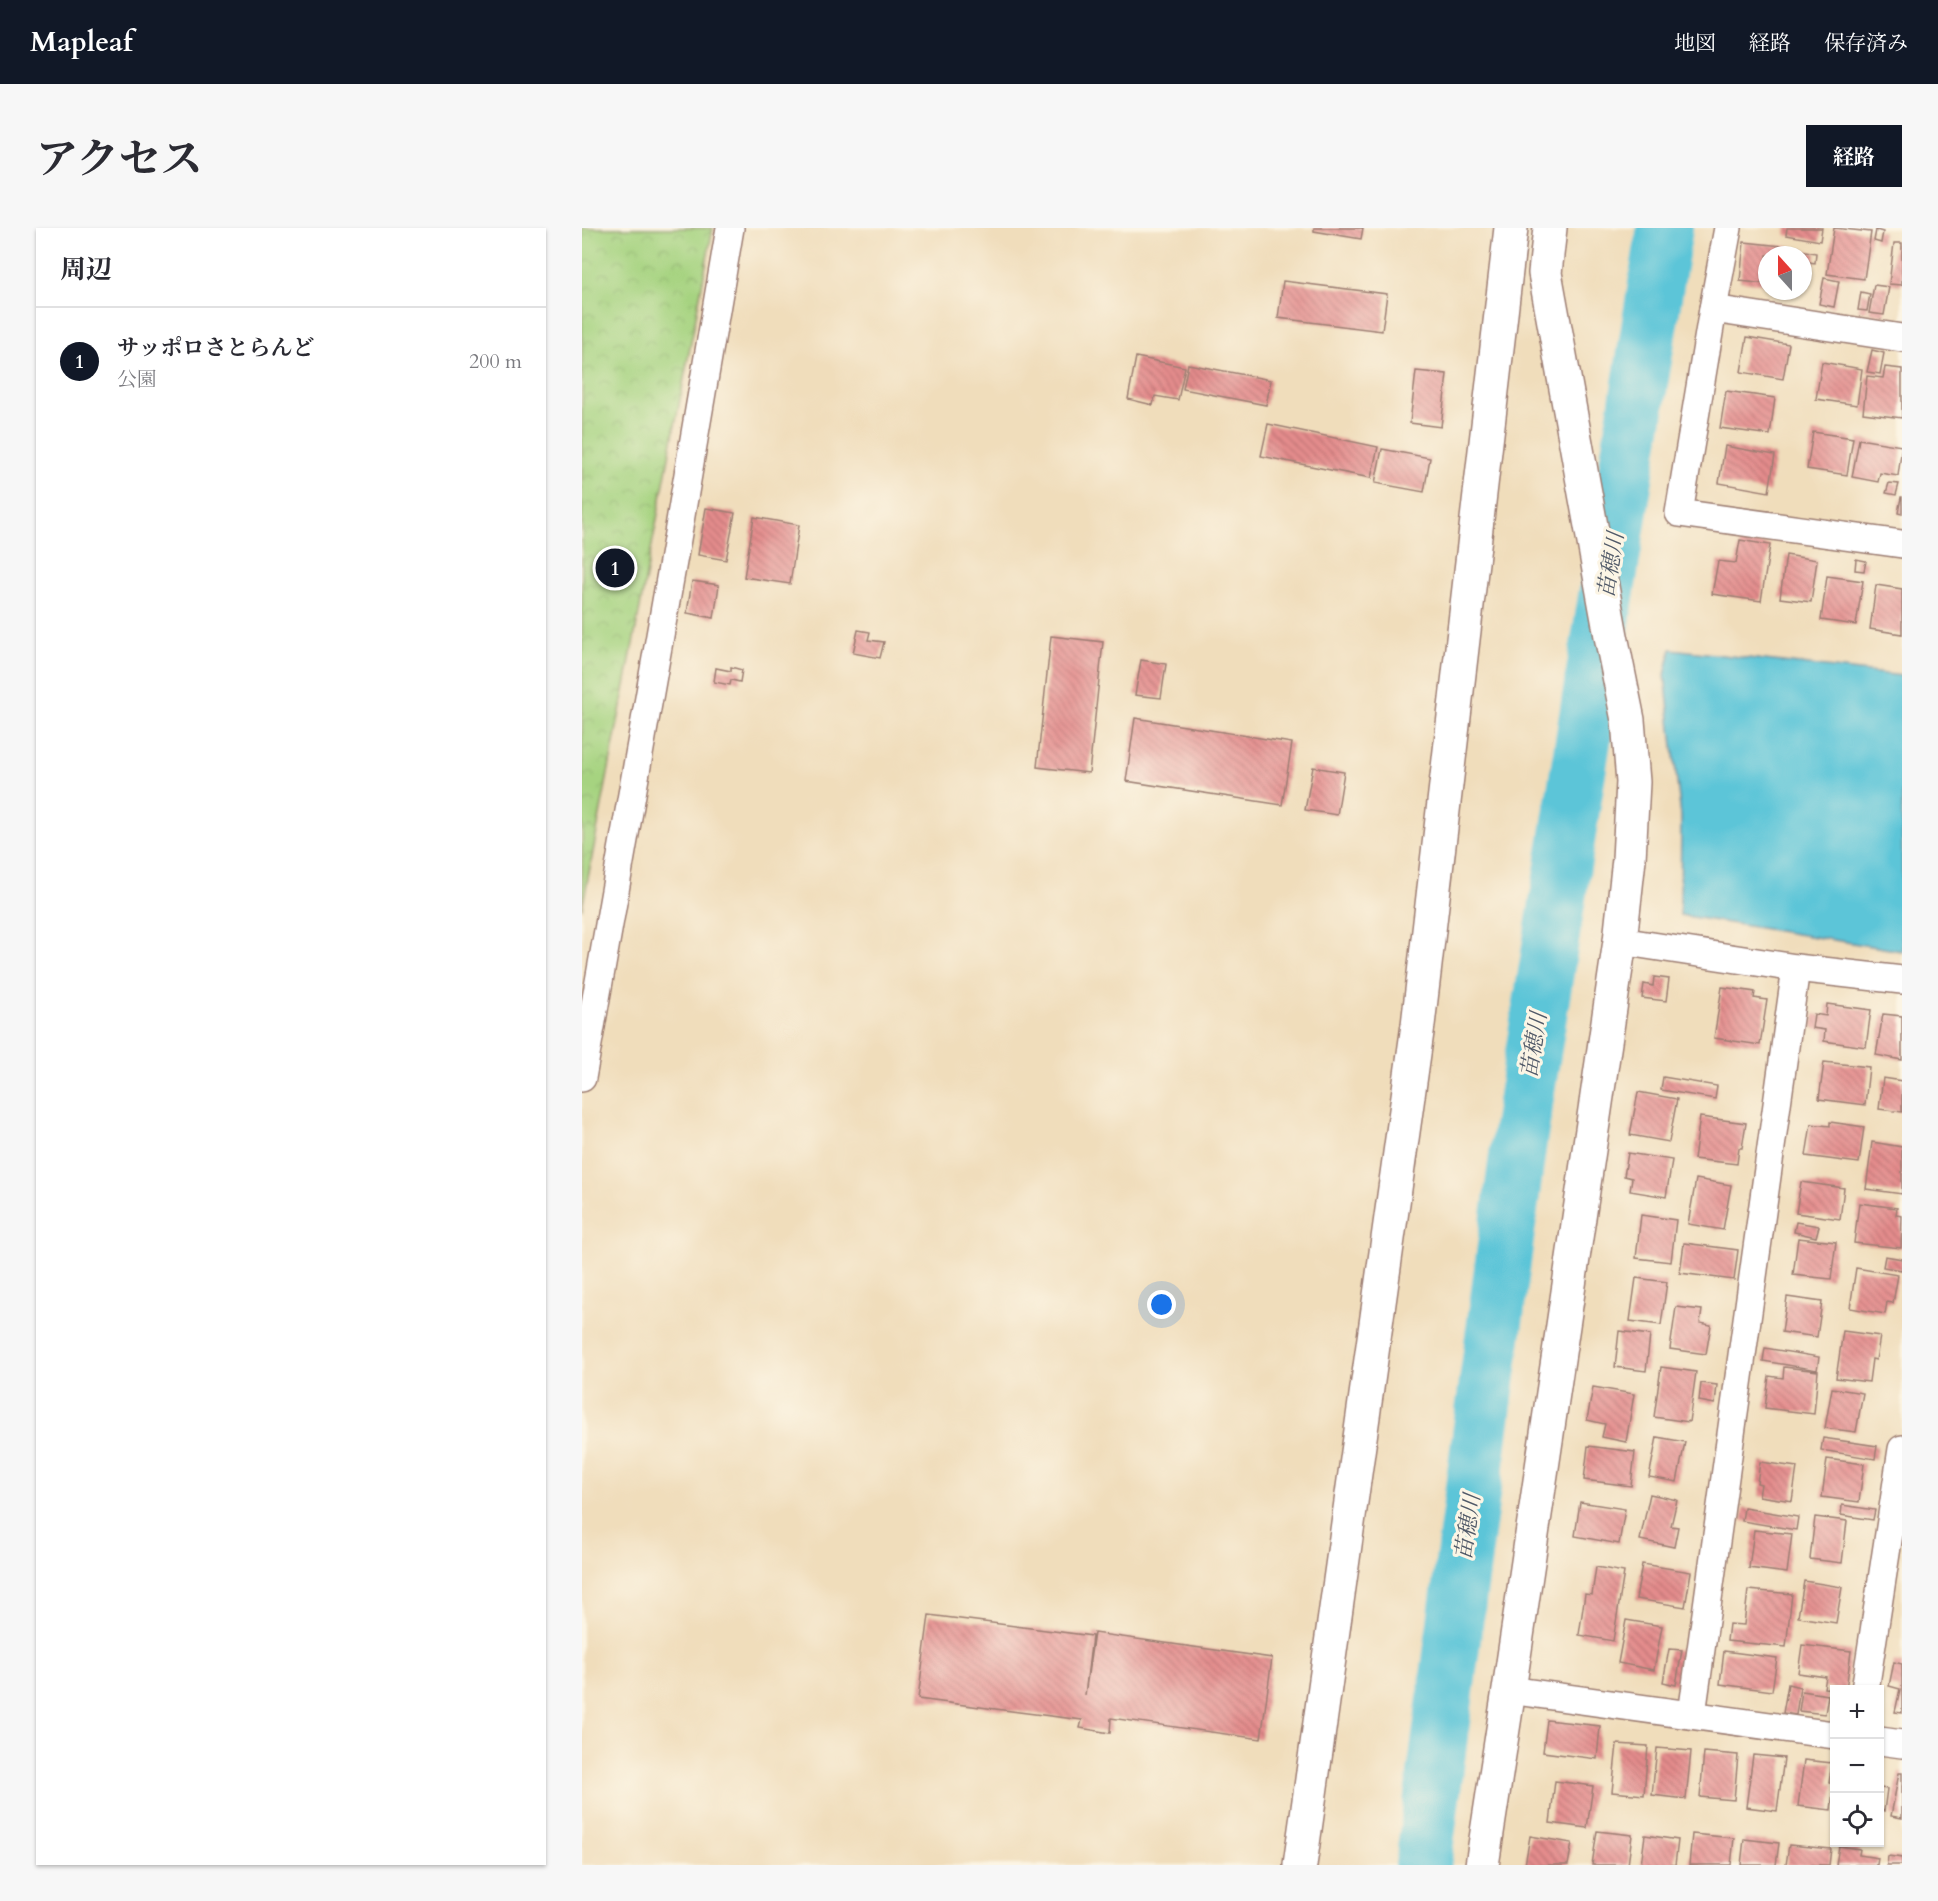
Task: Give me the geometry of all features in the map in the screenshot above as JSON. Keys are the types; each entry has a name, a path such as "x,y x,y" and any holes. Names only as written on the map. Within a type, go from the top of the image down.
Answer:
{"street":[{"path":"582,1078 730,228"},
{"path":"1300,1865 1418,1025 1511,228"},
{"path":"1482,1865 1620,941 1629,859 1633,782 1628,720 1545,273 1550,228"},
{"path":"1728,228 1679,513 1902,544"},
{"path":"1713,309 1902,338"},
{"path":"1620,941 1796,968 1902,980"},
{"path":"1692,1714 1796,968"},
{"path":"1866,1685 1902,1449"},
{"path":"1509,1690 1830,1734"},
{"path":"1884,1742 1902,1744"}],"green space":[{"path":"582,228 713,228 582,909"}],"water":[{"path":"1671,649 1902,676 1902,951 1680,915 1681,817 1665,675"}],"building":[{"path":"1314,228 1363,228 1361,239 1314,231"},
{"path":"1787,228 1822,228 1820,241 1786,235"},
{"path":"1834,228 1871,232 1864,279 1827,274"},
{"path":"1876,230 1883,232 1881,243 1874,241"},
{"path":"1744,242 1782,246 1758,246 1758,283 1740,281"},
{"path":"1894,243 1902,243 1902,285 1889,284"},
{"path":"1812,252 1816,253 1815,263 1812,262"},
{"path":"1824,278 1839,281 1834,307 1819,304"},
{"path":"1283,281 1387,294 1382,331 1278,318"},
{"path":"1874,285 1889,287 1884,315 1869,313"},
{"path":"1861,292 1870,294 1867,311 1858,310"},
{"path":"1747,337 1789,344 1783,379 1741,372"},
{"path":"1872,350 1884,353 1880,374 1867,372"},
{"path":"1136,357 1185,367 1178,400 1155,396 1153,405 1128,399"},
{"path":"1822,362 1862,369 1857,405 1816,399"},
{"path":"1188,364 1271,380 1266,405 1183,389"},
{"path":"1885,367 1902,369 1902,418 1863,413 1867,376 1883,378"},
{"path":"1416,371 1447,374 1441,427 1410,423"},
{"path":"1726,391 1775,398 1770,435 1720,428"},
{"path":"1268,424 1378,447 1371,478 1261,456"},
{"path":"1813,432 1853,438 1847,475 1807,469"},
{"path":"1859,439 1902,446 1898,476 1880,473 1878,482 1852,477"},
{"path":"1725,446 1775,455 1769,492 1719,483"},
{"path":"1382,449 1430,458 1424,492 1375,483"},
{"path":"1889,483 1899,484 1896,495 1886,493"},
{"path":"1902,497 1902,514 1898,513"},
{"path":"706,508 735,513 726,560 698,555"},
{"path":"754,517 799,525 790,584 744,577"},
{"path":"1740,540 1770,545 1761,601 1712,594 1718,561 1736,563"},
{"path":"1786,555 1817,560 1811,602 1780,598"},
{"path":"1856,559 1866,561 1864,571 1855,570"},
{"path":"1827,576 1863,581 1856,625 1821,620"},
{"path":"692,581 719,585 714,618 687,613"},
{"path":"1876,585 1902,589 1902,634 1870,629"},
{"path":"858,630 870,632 868,640 884,642 880,658 853,653"},
{"path":"1051,636 1103,642 1089,773 1037,767"},
{"path":"1141,660 1166,664 1161,698 1135,695"},
{"path":"731,667 742,670 740,682 731,680 730,685 714,682 716,668 731,671"},
{"path":"1135,718 1292,743 1282,805 1126,781"},
{"path":"1313,767 1344,772 1337,815 1305,810"},
{"path":"1654,977 1669,979 1666,1001 1642,998 1644,984 1653,986"},
{"path":"1722,987 1755,992 1754,998 1767,1000 1760,1045 1714,1038"},
{"path":"1827,1004 1871,1010 1866,1047 1824,1041 1825,1030 1812,1028 1814,1014 1826,1016"},
{"path":"1883,1014 1902,1016 1902,1060 1876,1055"},
{"path":"1824,1062 1869,1067 1865,1105 1819,1099"},
{"path":"1663,1077 1717,1086 1715,1099 1661,1090"},
{"path":"1883,1078 1902,1081 1902,1112 1879,1109"},
{"path":"1638,1092 1677,1099 1669,1142 1630,1135"},
{"path":"1700,1117 1746,1123 1737,1164 1694,1159"},
{"path":"1830,1122 1864,1127 1859,1163 1806,1156 1811,1124 1830,1126"},
{"path":"1872,1142 1902,1147 1902,1194 1866,1189"},
{"path":"1628,1153 1672,1160 1666,1197 1630,1191 1632,1178 1624,1176"},
{"path":"1696,1179 1731,1185 1723,1230 1688,1224"},
{"path":"1801,1182 1844,1188 1840,1219 1796,1213"},
{"path":"1859,1203 1897,1208 1896,1215 1902,1216 1901,1248 1854,1243"},
{"path":"1641,1215 1676,1220 1671,1262 1636,1258"},
{"path":"1796,1222 1819,1226 1816,1237 1794,1232"},
{"path":"1798,1238 1836,1242 1831,1279 1793,1275"},
{"path":"1684,1243 1738,1250 1734,1280 1680,1273"},
{"path":"1885,1256 1902,1259 1902,1270 1883,1267"},
{"path":"1856,1268 1898,1275 1893,1303 1887,1302 1885,1314 1850,1308"},
{"path":"1636,1278 1667,1282 1661,1325 1630,1321"},
{"path":"1787,1297 1822,1302 1817,1337 1782,1332"},
{"path":"1676,1307 1702,1310 1700,1323 1711,1325 1706,1354 1670,1349"},
{"path":"1619,1331 1650,1335 1646,1371 1615,1367"},
{"path":"1843,1331 1880,1336 1876,1360 1872,1359 1869,1382 1836,1378"},
{"path":"1765,1348 1819,1357 1817,1370 1763,1361"},
{"path":"1661,1367 1696,1372 1689,1422 1654,1417"},
{"path":"1784,1367 1818,1371 1814,1414 1765,1408 1769,1376 1783,1378"},
{"path":"1701,1383 1717,1385 1715,1404 1699,1401"},
{"path":"1593,1387 1634,1394 1626,1442 1602,1437 1605,1424 1587,1420"},
{"path":"1832,1388 1863,1393 1856,1432 1825,1428"},
{"path":"1657,1437 1685,1442 1677,1482 1649,1477"},
{"path":"1823,1438 1877,1446 1875,1459 1821,1450"},
{"path":"1588,1446 1635,1452 1631,1486 1584,1480"},
{"path":"1827,1459 1864,1464 1859,1502 1822,1497"},
{"path":"1760,1462 1797,1467 1792,1501 1759,1496 1761,1484 1757,1483"},
{"path":"1650,1494 1677,1500 1671,1526 1678,1527 1674,1547 1640,1540"},
{"path":"1580,1502 1625,1509 1619,1544 1575,1536"},
{"path":"1842,1505 1875,1510 1873,1520 1841,1515"},
{"path":"1744,1508 1798,1517 1796,1530 1742,1521"},
{"path":"1815,1517 1847,1521 1842,1563 1810,1559"},
{"path":"1754,1530 1792,1534 1787,1573 1749,1568"},
{"path":"1642,1564 1691,1572 1685,1607 1636,1599"},
{"path":"1596,1567 1624,1572 1613,1641 1579,1635 1585,1594 1592,1595"},
{"path":"1804,1581 1842,1587 1836,1623 1798,1617"},
{"path":"1748,1590 1792,1594 1786,1647 1727,1641 1729,1624 1744,1625"},
{"path":"929,1615 1092,1636 1085,1695 1094,1633 1272,1658 1261,1739 1111,1718 1110,1733 1080,1728 1082,1720 918,1699"},
{"path":"1626,1620 1662,1626 1654,1670 1618,1663"},
{"path":"1802,1645 1851,1651 1847,1685 1830,1685 1830,1689 1824,1688 1826,1677 1798,1673"},
{"path":"1669,1649 1682,1650 1676,1685 1663,1682"},
{"path":"1724,1651 1777,1658 1772,1691 1720,1684"},
{"path":"1894,1662 1902,1664 1902,1713 1895,1712 1900,1689 1889,1686"},
{"path":"1788,1684 1800,1687 1796,1715 1783,1713"},
{"path":"1802,1691 1828,1695 1825,1714 1799,1711"},
{"path":"1547,1720 1600,1726 1597,1759 1543,1752"},
{"path":"1617,1744 1648,1746 1644,1795 1612,1792"},
{"path":"1657,1748 1691,1751 1686,1799 1652,1795"},
{"path":"1704,1752 1738,1755 1734,1800 1700,1797"},
{"path":"1753,1755 1784,1758 1777,1811 1746,1807"},
{"path":"1804,1760 1830,1763 1830,1810 1798,1806"},
{"path":"1899,1773 1902,1773 1902,1818 1891,1816"},
{"path":"1555,1781 1593,1786 1587,1828 1550,1823"},
{"path":"1884,1789 1887,1789 1884,1811"},
{"path":"1597,1831 1632,1835 1628,1865 1592,1865"},
{"path":"1692,1834 1734,1838 1731,1865 1689,1865"},
{"path":"1645,1835 1678,1840 1675,1865 1641,1865"},
{"path":"1530,1836 1572,1843 1568,1865 1525,1865"},
{"path":"1744,1839 1779,1843 1776,1865 1741,1865"},
{"path":"1789,1845 1831,1849 1829,1865 1786,1865"},
{"path":"1839,1847 1860,1849 1859,1855 1878,1858 1877,1865 1836,1865"},
{"path":"1888,1856 1902,1858 1902,1865 1887,1865"}],"waterway":[{"name":"苗穂川","path":"1423,1865 1519,1141 1665,228"}],"place":[{"name":"サッポロさとらんど","path":"615,568"}]}
